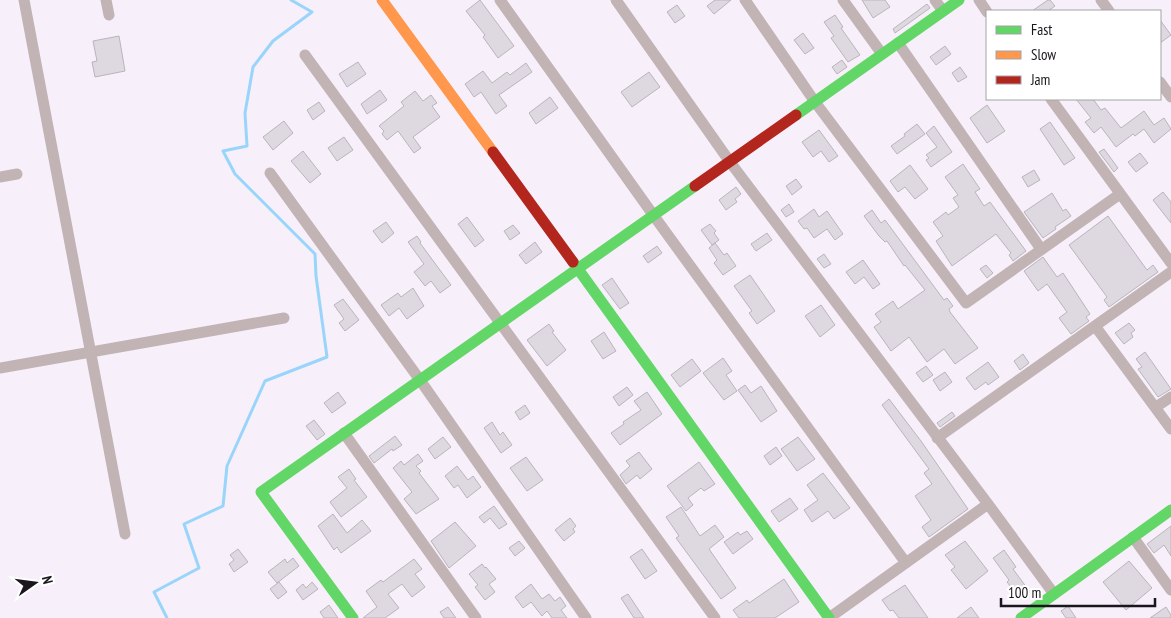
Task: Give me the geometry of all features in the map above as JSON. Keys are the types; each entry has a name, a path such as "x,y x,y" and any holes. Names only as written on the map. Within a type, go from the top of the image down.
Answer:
{"street":[{"path":"24,0 125,534"},
{"path":"106,0 109,15"},
{"path":"382,0 578,268 829,618 988,504"},
{"path":"500,0 906,563"},
{"path":"616,0 730,162 1054,594"},
{"path":"745,0 815,102 966,303 1120,194"},
{"path":"843,0 882,54"},
{"path":"935,0 943,11"},
{"path":"353,618 261,492 958,0"},
{"path":"979,0 986,10"},
{"path":"898,43 1041,250"},
{"path":"305,55 714,618"},
{"path":"1161,83 1171,97"},
{"path":"1052,100 1171,263"},
{"path":"270,172 420,380 586,618"},
{"path":"0,177 18,174"},
{"path":"937,438 1171,272"},
{"path":"0,368 284,318"},
{"path":"1095,326 1171,429"},
{"path":"1156,407 1171,397"},
{"path":"344,433 476,618"},
{"path":"1021,618 1171,510"},
{"path":"1134,537 1171,590"}],"building":[{"path":"480,0 514,46 498,58 483,37 485,35 466,11"},
{"path":"715,0 731,0 714,14 707,6"},
{"path":"862,0 885,0 890,7 873,18"},
{"path":"1048,0 1055,6 1049,10 1033,10"},
{"path":"927,4 930,8 895,33 893,29"},
{"path":"677,5 685,16 675,23 667,12"},
{"path":"835,15 843,27 841,28 860,55 848,62 831,38 834,36 824,22"},
{"path":"1161,21 1171,35 1161,42"},
{"path":"803,33 814,48 805,54 794,40"},
{"path":"119,36 125,71 95,77 92,62 97,61 93,41"},
{"path":"945,46 951,54 936,65 930,57"},
{"path":"842,60 847,67 837,74 832,67"},
{"path":"358,62 366,74 347,87 339,74"},
{"path":"526,63 532,72 499,95 507,106 496,114 481,92 474,97 465,84 483,71 492,83 507,72 510,75"},
{"path":"960,67 967,77 958,82 952,73"},
{"path":"649,72 660,87 632,107 621,92"},
{"path":"380,90 387,100 367,114 361,104"},
{"path":"415,91 423,101 431,95 437,103 432,106 440,117 413,137 421,148 414,153 398,131 387,140 382,134 384,131 379,126 404,106 401,102"},
{"path":"550,97 558,108 536,124 529,113"},
{"path":"1077,100 1094,100 1101,110 1105,108 1121,128 1144,111 1154,125 1164,118 1171,129 1154,143 1144,129 1135,136 1133,134 1116,147 1101,127 1094,133 1085,122 1091,118"},
{"path":"319,102 325,111 313,120 307,110"},
{"path":"987,105 1005,131 987,143 970,118"},
{"path":"284,121 293,133 273,150 263,137"},
{"path":"1050,122 1075,158 1064,165 1040,129"},
{"path":"917,124 925,134 897,154 891,146"},
{"path":"934,126 952,152 931,167 926,160 929,158 926,155 937,147 926,133"},
{"path":"819,130 838,156 829,162 821,151 813,157 802,142"},
{"path":"344,137 353,150 337,161 328,148"},
{"path":"1104,149 1118,168 1114,172 1099,152"},
{"path":"303,151 321,174 310,183 291,161"},
{"path":"1140,153 1148,163 1136,172 1128,162"},
{"path":"963,164 980,189 975,192 984,206 990,202 1026,251 1013,261 1009,255 1011,253 996,234 952,266 936,241 943,236 933,222 946,212 948,215 959,207 953,198 958,195 945,177"},
{"path":"910,165 928,189 915,199 905,187 898,192 890,181"},
{"path":"1034,170 1040,180 1028,187 1022,177"},
{"path":"796,179 802,187 792,195 786,186"},
{"path":"736,187 741,194 735,199 737,202 726,210 719,200"},
{"path":"1163,192 1171,202 1171,223 1153,200"},
{"path":"1052,193 1063,211 1066,209 1071,216 1043,238 1024,212"},
{"path":"789,204 794,212 786,217 781,210"},
{"path":"814,209 819,217 827,211 843,234 835,240 827,229 814,238 807,228 804,229 798,221"},
{"path":"872,210 881,223 885,220 944,300 947,298 953,306 949,309 950,312 978,348 955,364 944,349 927,362 909,337 891,351 874,327 881,322 875,314 893,301 898,309 925,290 904,266 887,241 885,242 879,236 864,216"},
{"path":"1108,216 1147,270 1153,265 1158,272 1109,307 1104,300 1107,297 1069,245"},
{"path":"467,217 484,240 475,247 458,224"},
{"path":"386,222 394,233 382,243 373,231"},
{"path":"710,224 716,231 714,233 719,240 712,245 701,230"},
{"path":"513,225 520,233 510,240 504,231"},
{"path":"767,233 772,240 756,251 751,244"},
{"path":"417,236 420,243 451,285 440,293 431,281 425,286 414,272 424,264 408,242"},
{"path":"535,242 542,252 526,264 519,255"},
{"path":"715,243 724,255 727,253 736,266 723,275 714,263 717,260 709,248"},
{"path":"657,246 662,253 648,263 643,256"},
{"path":"824,254 831,264 824,268 817,259"},
{"path":"1043,257 1057,277 1063,273 1090,314 1086,317 1089,321 1071,334 1059,318 1067,312 1047,284 1038,291 1024,271"},
{"path":"863,260 880,284 873,289 864,277 855,284 846,272"},
{"path":"986,265 993,273 987,278 980,269"},
{"path":"750,275 775,311 757,324 749,313 752,311 734,286"},
{"path":"612,278 629,303 620,309 602,285"},
{"path":"413,288 424,306 407,319 399,308 389,316 381,305 398,293 401,297"},
{"path":"343,299 359,320 345,331 339,323 344,319 334,305"},
{"path":"821,305 835,325 820,337 805,316"},
{"path":"1129,323 1135,330 1131,333 1133,337 1124,344 1115,333"},
{"path":"549,324 554,331 552,332 566,350 547,366 527,340"},
{"path":"604,332 616,351 603,359 591,341"},
{"path":"1145,352 1171,389 1158,397 1138,369 1142,367 1136,359"},
{"path":"1023,354 1029,363 1020,370 1014,361"},
{"path":"723,358 732,371 726,375 737,391 724,400 703,373"},
{"path":"692,359 701,371 680,387 671,375"},
{"path":"988,362 999,377 988,385 986,382 975,390 966,378"},
{"path":"926,366 933,375 923,382 916,373"},
{"path":"945,372 952,382 940,391 933,380"},
{"path":"745,385 751,393 761,386 777,411 761,422 738,390"},
{"path":"627,387 633,395 619,406 613,397"},
{"path":"338,392 346,403 332,413 324,403"},
{"path":"647,392 662,414 620,445 611,433 641,410 634,401"},
{"path":"889,399 968,509 929,537 922,527 931,520 915,496 932,484 924,473 929,469 882,405"},
{"path":"525,405 530,413 520,420 515,412"},
{"path":"952,412 955,416 940,427 937,423"},
{"path":"314,420 325,434 317,440 306,426"},
{"path":"492,422 500,435 503,432 512,445 501,453 484,428"},
{"path":"395,436 402,445 393,451 392,449 374,463 369,456"},
{"path":"443,437 451,447 435,459 428,449"},
{"path":"798,437 815,459 797,471 781,449"},
{"path":"776,447 782,456 770,465 764,456"},
{"path":"639,452 652,469 640,479 637,475 626,484 620,475 630,466 626,461"},
{"path":"418,454 423,461 416,466 421,471 419,473 439,499 416,514 404,499 412,492 393,468 401,461 404,465"},
{"path":"526,457 543,480 527,491 510,468"},
{"path":"699,462 715,484 704,491 701,488 688,498 693,505 686,511 667,486"},
{"path":"457,466 468,480 473,476 481,487 467,498 458,485 454,488 445,476"},
{"path":"349,469 356,479 354,480 367,497 341,517 330,502 347,488 338,477"},
{"path":"823,473 850,508 834,519 828,511 812,522 804,510 818,500 807,485"},
{"path":"790,498 798,509 779,522 771,511"},
{"path":"494,506 507,524 499,529 490,518 484,523 479,517"},
{"path":"681,507 700,536 715,525 724,537 709,549 736,588 721,599 676,538 679,536 666,517"},
{"path":"333,514 347,533 362,520 371,531 341,553 337,547 334,550 318,526"},
{"path":"570,518 576,526 573,529 575,532 564,541 555,530"},
{"path":"455,522 476,546 449,568 431,541"},
{"path":"1171,526 1171,556 1164,545 1154,553 1147,544"},
{"path":"747,531 753,539 733,554 724,542 738,532 740,535"},
{"path":"519,541 525,548 515,556 509,548"},
{"path":"965,541 988,571 966,589 951,570 955,567 945,555"},
{"path":"238,549 248,562 234,572 229,564 234,560 230,555"},
{"path":"642,549 657,571 645,579 630,557"},
{"path":"1004,550 1016,567 1013,569 1030,592 1020,599 1007,582 1009,580 993,558"},
{"path":"293,558 299,566 277,583 268,572 285,559 287,563"},
{"path":"414,559 422,569 415,574 425,587 412,597 402,584 388,594 399,608 385,618 363,618 377,607 366,591 381,580 383,582"},
{"path":"1129,561 1152,588 1126,610 1103,582"},
{"path":"482,564 496,579 489,584 495,592 485,600 475,587 478,585 469,574"},
{"path":"784,579 799,602 775,618 739,618 733,610 747,600 749,603"},
{"path":"279,582 287,592 278,599 270,589"},
{"path":"312,582 318,589 303,600 296,590 303,584 306,588"},
{"path":"531,584 542,599 549,594 555,601 560,597 566,606 561,610 567,618 552,618 547,611 542,616 531,602 523,608 515,597"},
{"path":"905,585 928,618 899,618 893,610 890,611 882,600"},
{"path":"628,594 644,618 634,618 621,598"},
{"path":"329,605 338,618 324,618 320,612"},
{"path":"1068,606 1076,618 1066,618 1061,611"},
{"path":"448,607 456,618 444,618 440,612"},
{"path":"971,607 979,618 957,618"},
{"path":"1166,607 1171,618 1150,618"}],"waterway":[{"path":"167,618 154,592 199,568 184,524 223,506 227,466 265,381 327,357 316,276 315,254 235,174 223,151 247,146 245,113 253,67 273,41 312,12 291,0"}],"traffic: fast":[{"path":"796,115 959,0"},
{"path":"353,618 261,492 695,186"},
{"path":"573,262 829,618"},
{"path":"1021,618 1171,510"}],"traffic: slow":[{"path":"382,0 493,152"}],"traffic: jam":[{"path":"695,186 796,115"},
{"path":"493,152 573,262"}]}
